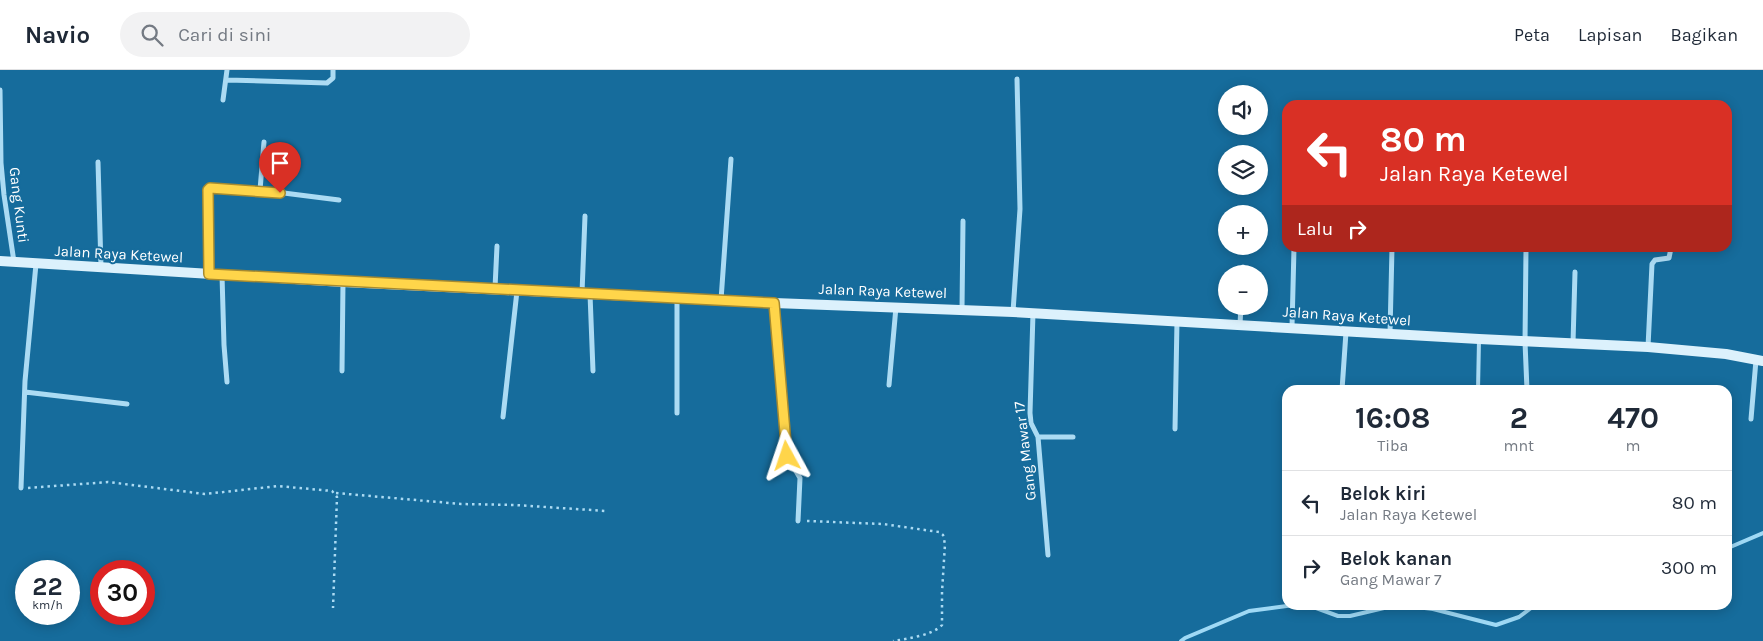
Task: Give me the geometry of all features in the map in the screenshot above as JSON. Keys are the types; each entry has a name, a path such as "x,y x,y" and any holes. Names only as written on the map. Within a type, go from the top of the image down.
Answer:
{"main road":[{"name":"Jalan Raya Ketewel","path":"0,262 342,282 1240,324 1525,342 1648,347 1726,354 1760,361"}],"street":[{"path":"223,100 227,70"},
{"path":"227,80 327,83 333,78 333,70"},
{"path":"1013,312 1020,208 1017,78"},
{"name":"Gang Kunti","path":"0,90 1,163 14,262"},
{"path":"260,190 264,142"},
{"path":"721,300 731,159"},
{"path":"98,162 101,268"},
{"path":"209,274 208,190 211,187 260,190 339,200"},
{"path":"585,216 586,293 593,371"},
{"path":"962,221 962,310"},
{"path":"495,288 497,246"},
{"path":"1292,327 1294,252"},
{"path":"1390,334 1392,252"},
{"path":"1526,252 1525,342 1527,385"},
{"path":"1648,347 1652,264 1655,260 1670,258 1671,252"},
{"path":"21,488 25,392 36,264"},
{"path":"1573,344 1575,272"},
{"path":"222,275 224,345 228,382"},
{"path":"342,282 342,371"},
{"path":"504,417 518,290"},
{"path":"677,298 677,413"},
{"path":"774,303 787,456 798,473 801,482 798,521"},
{"path":"889,385 896,307"},
{"name":"Gang Mawar 17","path":"1033,313 1030,413 1031,423 1038,437 1048,555"},
{"path":"1240,315 1240,324"},
{"path":"1175,429 1177,321"},
{"path":"1342,385 1346,331"},
{"path":"1751,419 1760,361"},
{"path":"25,392 127,404"},
{"path":"1038,437 1073,437"}],"lane":[{"path":"1478,385 1479,339"}],"path":[{"path":"21,488 108,482 205,494 278,486 461,504 606,511"},
{"path":"333,608 336,493"},
{"path":"798,521 883,524 939,532 943,535 945,544 942,625 938,629 908,639 893,641"}],"waterway":[{"path":"1732,546 1763,533"},
{"path":"1181,641 1249,611 1282,607"},
{"path":"1322,610 1338,616 1350,616 1376,610"},
{"path":"1437,610 1496,625 1519,617 1528,610"}],"route":[{"path":"280,193 211,187 208,190 209,274 774,303 776,346 787,456"}]}
